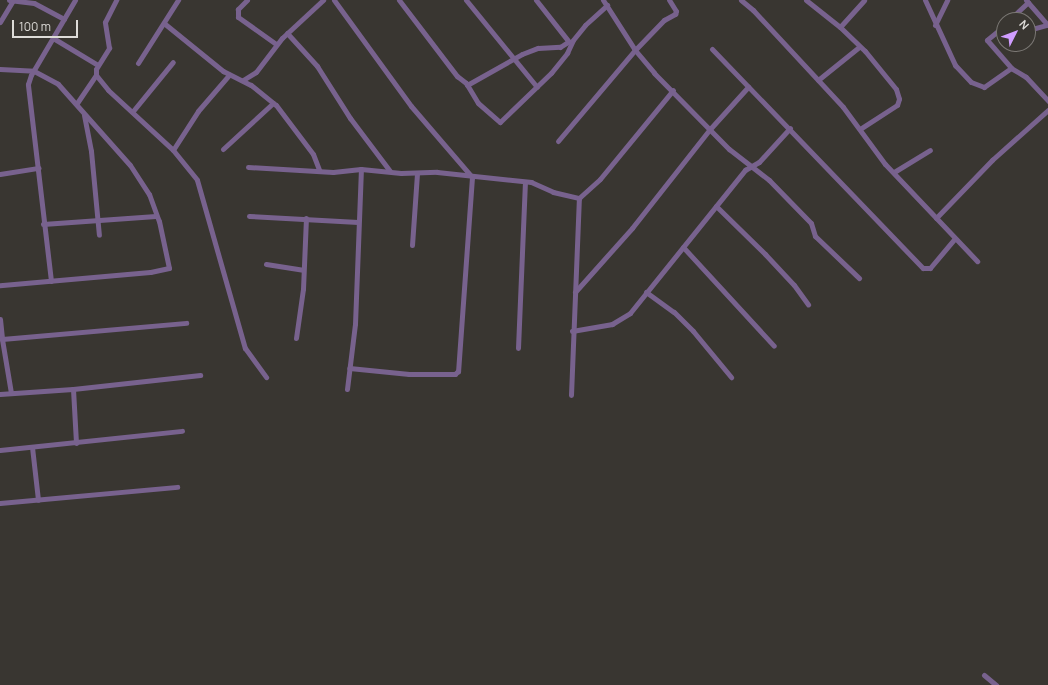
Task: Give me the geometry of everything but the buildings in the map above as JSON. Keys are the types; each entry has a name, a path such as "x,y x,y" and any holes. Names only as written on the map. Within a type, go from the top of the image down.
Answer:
{"street":[{"path":"9,0 34,3 64,19"},
{"path":"0,22 12,0"},
{"path":"51,281 43,224 39,168 28,84 75,0"},
{"path":"77,103 96,75 98,65 109,48 105,22 116,0"},
{"path":"138,63 165,24 178,0"},
{"path":"246,0 238,9 238,17 276,44"},
{"path":"243,80 256,72 276,44 323,0"},
{"path":"334,0 421,119 472,177 458,371 455,374 409,374 349,368"},
{"path":"399,0 457,76 467,85 468,91 478,103 500,122 537,87 567,53 571,41"},
{"path":"466,0 537,87"},
{"path":"536,0 571,41"},
{"path":"603,0 635,50 654,73 751,168 761,173 790,201 811,223 815,236 859,278"},
{"path":"558,141 635,50 664,20 675,14 668,0"},
{"path":"741,0 753,10 818,80 860,128 885,164 894,172 954,239 977,261"},
{"path":"806,0 840,26 887,76 899,99 896,105 860,128"},
{"path":"840,26 864,0"},
{"path":"925,0 935,25 955,65 971,82 984,87 1011,68"},
{"path":"935,25 947,0"},
{"path":"1017,12 1027,1 1048,25 1036,28"},
{"path":"467,85 514,59 538,48 560,47 571,41 585,25 607,5"},
{"path":"165,24 229,75 243,80 272,103 314,154 319,170"},
{"path":"287,33 317,66 350,118 390,171"},
{"path":"996,36 987,40 996,50"},
{"path":"53,38 98,65"},
{"path":"818,80 859,47"},
{"path":"712,49 790,128 923,268 930,268 954,239"},
{"path":"997,52 1011,68 1026,77 1048,101"},
{"path":"133,111 173,62"},
{"path":"0,69 34,71 58,84 77,103 83,114 140,178 149,194 156,216 168,269 0,285"},
{"path":"96,75 108,90 133,111 173,150 197,180 245,348 266,377"},
{"path":"173,150 198,111 229,75"},
{"path":"575,292 632,228 710,129 748,87"},
{"path":"571,395 572,331 579,198 600,179 672,90"},
{"path":"223,149 272,103"},
{"path":"936,218 992,160 1048,110"},
{"path":"83,114 91,151 98,235"},
{"path":"572,331 598,327 621,320 646,292 745,170 751,168 762,159 790,128"},
{"path":"894,172 930,150"},
{"path":"248,167 319,170 361,169 417,174 437,172 524,182 579,198"},
{"path":"0,174 39,168"},
{"path":"347,389 355,324 361,169"},
{"path":"412,245 417,174"},
{"path":"518,348 524,182"},
{"path":"716,206 785,274 808,304"},
{"path":"43,224 156,216"},
{"path":"249,216 358,222"},
{"path":"296,338 303,270 306,218"},
{"path":"683,247 774,346"},
{"path":"266,264 303,270"},
{"path":"646,292 674,312 693,331 730,377"},
{"path":"0,319 11,393"},
{"path":"2,338 186,323"},
{"path":"0,394 73,389 200,375"},
{"path":"73,389 76,443"},
{"path":"0,450 182,431"},
{"path":"32,447 38,500"},
{"path":"0,502 177,488"},
{"path":"984,675 996,685"}]}
